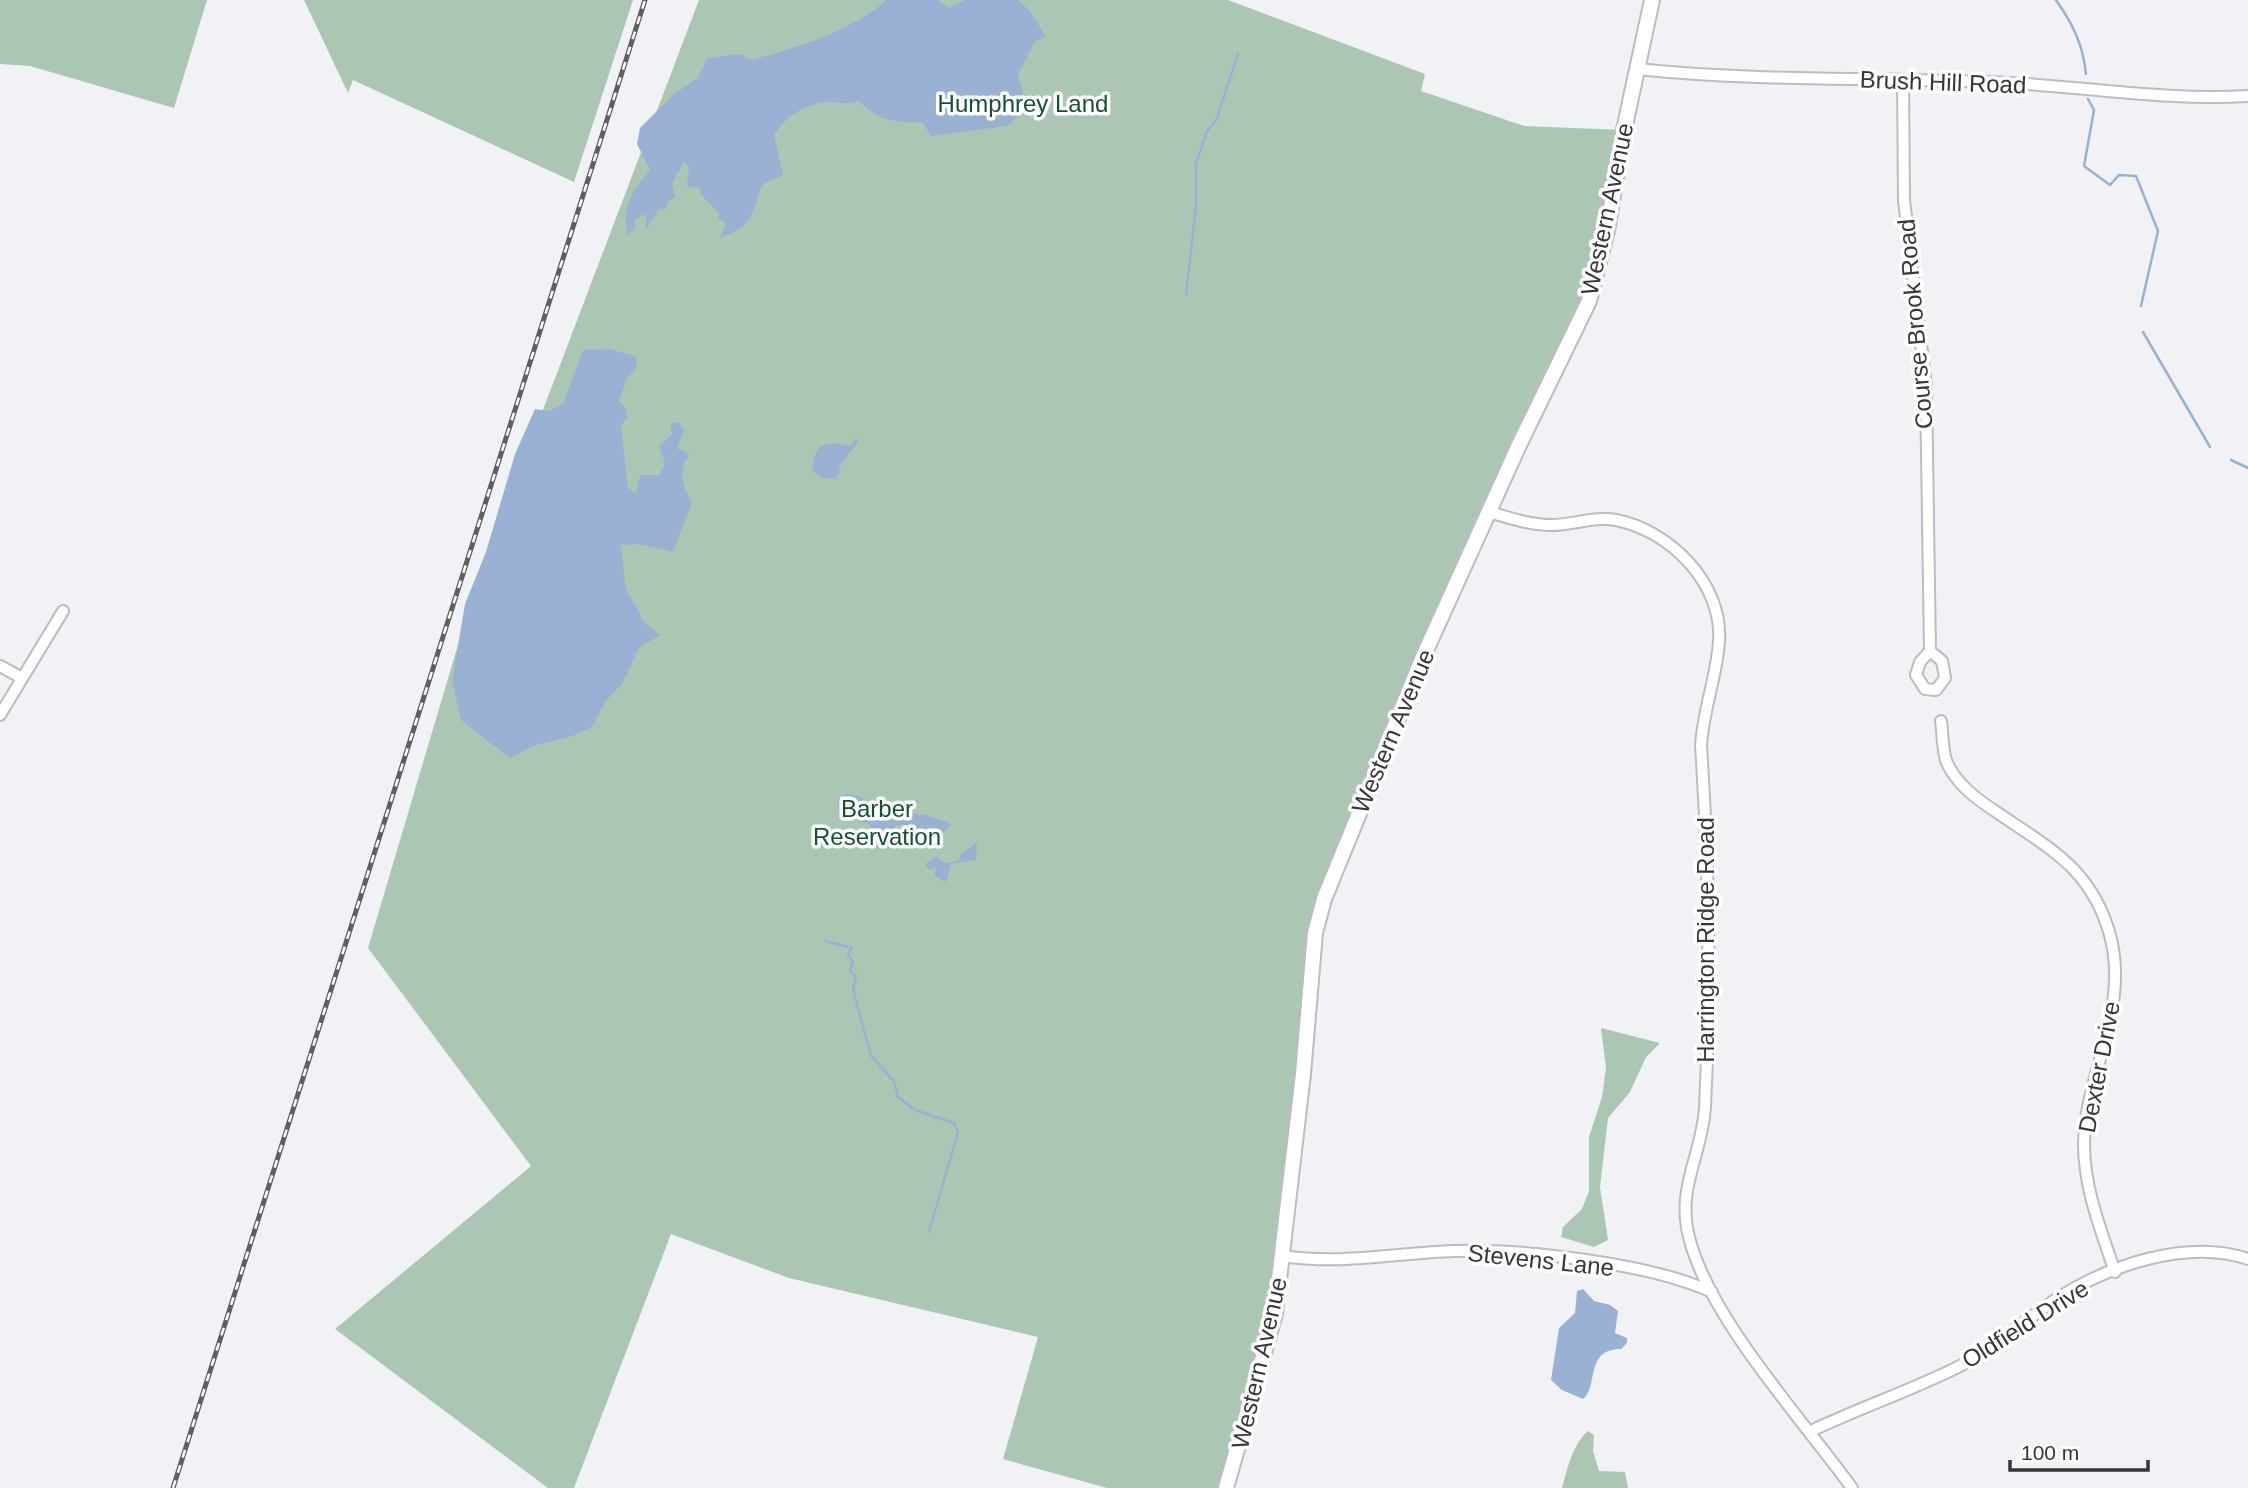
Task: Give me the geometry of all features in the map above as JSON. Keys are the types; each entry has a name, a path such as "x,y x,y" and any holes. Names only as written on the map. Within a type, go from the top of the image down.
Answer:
{"street":[{"name":"Western Avenue","path":"1226,1488 1265,1356 1283,1256 1304,1074 1309,984 1315,933 1324,899 1423,657 1589,301 1607,230 1652,0"},
{"name":"Brush Hill Road","path":"1637,69 1699,75 2010,83 2202,99 2248,96"},
{"name":"Course Brook Road","path":"1903,80 1904,200 1926,386 1930,651"},
{"name":"Harrington Ridge Road","path":"1489,512 1535,524 1617,520 1656,536 1675,547 1698,575 1719,626 1719,642 1702,720 1708,912 1705,1110 1684,1198 1690,1241 1712,1292 1732,1326 1852,1488"},
{"path":"0,715 63,611"},
{"path":"0,666 22,678"},
{"name":"Dexter Drive","path":"1941,721 1945,759 1956,779 1977,799 2047,846 2085,879 2098,902 2110,936 2115,985 2107,1045 2094,1090 2084,1141 2087,1185 2115,1272"},
{"name":"Stevens Lane","path":"1283,1256 1332,1261 1450,1251 1514,1253 1649,1272 1687,1281 1712,1292"},
{"name":"Oldfield Drive","path":"1811,1431 1958,1367 1997,1344 2056,1300 2084,1283 2147,1261 2194,1252 2231,1254 2248,1259"}],"green space":[{"path":"0,0 207,0 174,108 30,66 0,64"},
{"path":"304,0 633,0 574,182 353,80 348,93"},
{"name":"Barber Reservation","path":"699,0 1228,0 1425,74 1421,91 1524,126 1624,130 1589,301 1519,445 1324,899 1302,996 1284,1192 1270,1299 1218,1488 1107,1488 1003,1459 1038,1337 789,1278 671,1234 574,1488 548,1488 335,1329 531,1166 368,948 474,591"},
{"path":"1601,1028 1660,1043 1646,1057 1630,1092 1608,1118 1600,1187 1608,1240 1594,1247 1561,1237 1563,1227 1582,1209 1589,1191 1589,1137 1602,1097 1606,1068"},
{"path":"1588,1431 1594,1435 1593,1451 1599,1471 1625,1472 1628,1488 1562,1488 1574,1450"}],"water":[{"path":"887,0 938,0 949,8 965,0 1018,0 1029,10 1046,37 1035,41 1018,75 1024,96 1012,100 1018,116 1007,126 931,136 922,122 903,122 880,117 859,101 831,102 806,107 785,121 774,135 783,175 763,184 750,218 740,228 720,238 726,223 718,219 719,213 703,197 698,186 692,188 687,185 689,167 684,162 672,184 675,197 668,202 665,210 659,209 645,231 647,214 635,219 635,228 628,236 627,208 638,185 650,170 637,144 640,128 673,95 698,78 707,58 741,54 750,60 786,50 840,30"},
{"path":"609,349 632,355 637,360 636,368 627,378 619,401 626,409 627,417 621,426 628,488 636,493 640,475 660,475 665,463 659,446 672,434 670,424 678,422 684,429 677,449 684,450 689,455 682,473 692,502 673,552 638,544 620,545 625,585 629,594 642,621 660,635 639,648 622,684 605,702 592,727 572,736 533,746 510,758 461,720 452,681 465,604 486,552 515,454 535,409 549,411 563,404 583,350"},
{"path":"856,438 858,442 839,467 840,473 835,479 821,478 812,470 820,446 834,443 850,446"},
{"path":"845,794 886,808 951,824 944,832 936,835 914,826 901,825 894,827 881,838 868,823 858,822 864,816 852,807 846,818 839,814 838,799"},
{"path":"977,842 976,860 951,864 946,882 934,876 936,868 929,870 925,864 936,856 946,864 959,860 961,854"},
{"path":"1583,1289 1594,1301 1610,1305 1618,1311 1615,1333 1627,1338 1627,1343 1621,1349 1602,1355 1594,1370 1588,1393 1583,1399 1562,1390 1551,1380 1559,1328 1575,1313 1577,1291"}],"waterway":[{"path":"2056,0 2076,35 2086,74"},
{"path":"1186,294 1196,207 1196,164 1207,131 1216,121 1238,54"},
{"path":"2088,99 2094,110 2084,166 2110,185 2119,175 2136,176 2158,231 2141,306"},
{"path":"2143,332 2210,447"},
{"path":"2231,460 2248,468"},
{"path":"826,941 852,948 848,954 853,962 850,971 856,976 853,989 871,1056 894,1081 898,1097 915,1110 954,1123 958,1132 929,1232"}],"railway":[{"path":"173,1488 645,0"}],"park label":[{"name":"Humphrey Land","path":"1023,103"}]}
